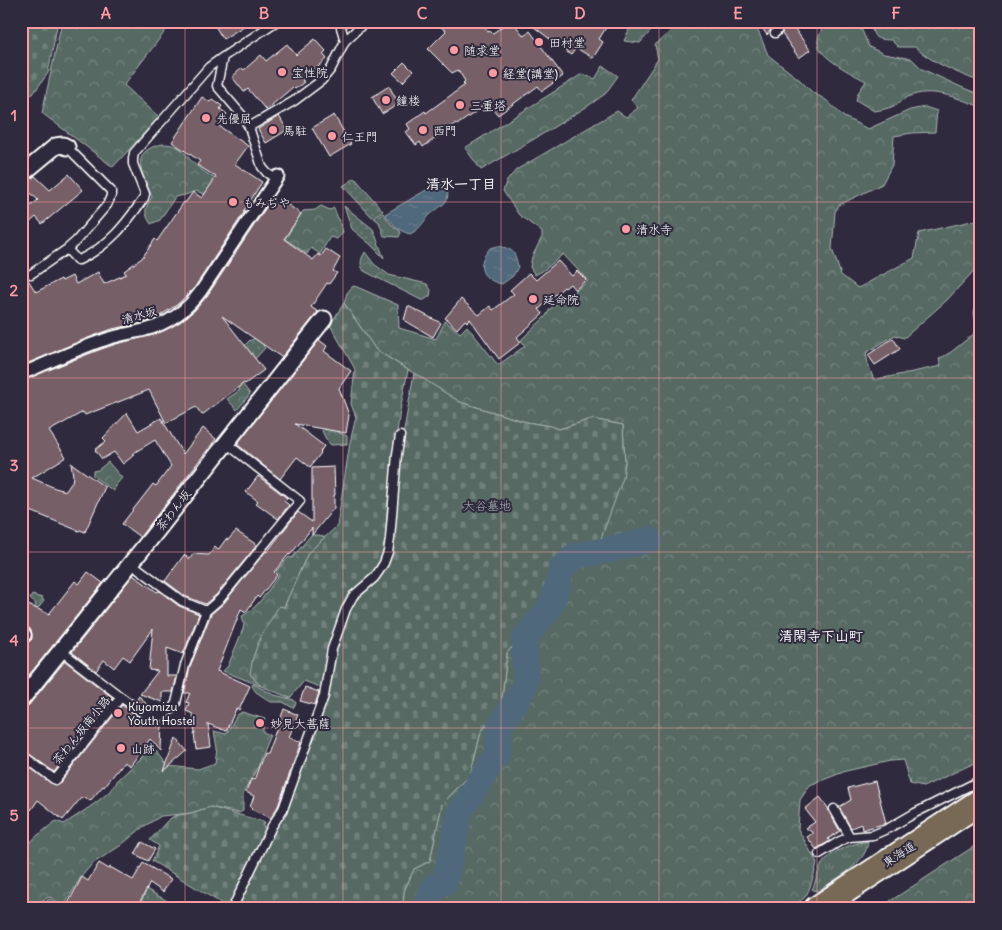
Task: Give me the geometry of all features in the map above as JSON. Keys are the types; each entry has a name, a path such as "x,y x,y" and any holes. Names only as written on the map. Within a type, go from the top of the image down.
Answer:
{"highway":[{"name":"東海道","path":"817,909 981,801"},
{"name":"東海道","path":"847,909 981,820"}],"street":[{"path":"23,169 56,146 63,145 67,147"},
{"name":"清水坂","path":"21,374 105,339 144,330 179,314 201,291 277,178"},
{"name":"茶わん坂","path":"21,700 324,319"}],"lane":[{"path":"68,249 79,260 105,245 128,221 145,194 133,164 134,153 209,67 278,21"},
{"path":"339,21 345,41"},
{"path":"250,128 294,101 322,80 331,69 345,41 366,21"},
{"path":"223,57 217,86 242,114 250,128 262,167 267,173 277,178"},
{"path":"31,274 68,249 107,205 111,196 111,191 67,147"},
{"path":"232,909 272,826 283,809 324,696 332,649 346,609 353,596 374,578 384,563 388,552 400,436"},
{"path":"121,697 150,716 162,716 172,709 176,703 185,665 206,611 220,599 300,501 226,443"},
{"path":"131,563 182,601 206,611"},
{"name":"茶わん坂南小路","path":"21,754 55,780 121,697 60,650"},
{"path":"819,854 850,837 873,835 889,828 981,780"},
{"path":"834,809 850,837"}],"green space":[{"path":"21,21 58,21 48,73 33,94 21,97"},
{"path":"62,21 173,21 124,85 159,117 113,167 42,113"},
{"path":"633,21 660,21 640,43 624,41"},
{"path":"681,21 752,21 768,55 812,92 826,100 844,117 868,129 910,110 925,107 937,111 935,132 894,136 892,165 882,184 839,205 835,212 832,249 841,275 858,288 914,258 919,233 976,220 981,231 981,263 947,300 904,338 895,335 866,353 874,380 941,366 939,359 980,329 975,320 974,312 976,305 981,306 981,760 923,787 910,784 903,760 846,771 810,785 800,800 798,829 817,863 807,894 789,909 403,909 404,891 414,869 430,861 442,804 470,775 481,732 501,707 507,653 532,623 557,561 625,463 623,425 592,419 559,429 526,422 460,402 376,350 344,303 347,293 353,286 398,305 399,328 436,339 445,321 460,333 467,326 498,365 525,346 521,340 546,316 550,309 587,282 587,280 563,254 535,275 530,267 532,257 542,237 542,232 519,215 503,191 506,182 516,170 617,111 626,117 638,108 631,100 658,59 655,45"},
{"path":"826,21 858,21 869,47 884,54 912,59 922,69 981,95 981,107 947,95 921,93 906,98 894,106 874,111 856,100 866,81 830,60 820,48 818,38"},
{"path":"869,21 981,21 981,82 955,72 915,47 898,47 891,40 877,38"},
{"path":"603,66 618,76 605,94 541,135 481,170 465,148 582,74 595,79"},
{"path":"163,144 180,148 201,170 225,185 204,194 196,191 175,197 160,220 151,224 146,210 152,197 142,172 141,158 152,147"},
{"path":"355,178 383,211 372,217 343,186"},
{"path":"321,206 330,210 334,208 343,232 337,239 330,237 320,254 311,248 307,254 285,239 303,211 315,210"},
{"path":"344,206 373,229 384,258 352,229"},
{"path":"383,213 391,224 401,232 399,237 384,236 379,222 374,218"},
{"path":"365,252 374,264 389,275 427,284 431,290 430,296 421,300 364,271 361,261"},
{"path":"344,303 376,350 408,370 394,455 387,512 385,549 382,560 372,575 350,594 341,611 322,688 304,681 290,698 261,686 250,674 253,657 261,636 279,606 284,607 308,553 337,526 350,442 356,417 351,404 355,369 330,325"},
{"path":"258,334 268,341 263,346 265,348 254,360 242,348"},
{"name":"大谷墓地","path":"414,373 460,402 526,422 559,429 592,419 623,425 625,463 623,478 595,555 557,561 532,623 507,653 501,707 481,732 470,775 442,804 430,861 414,869 404,891 403,909 235,909 275,827 329,689 333,652 351,604 390,556 393,544 403,436"},
{"path":"238,378 250,394 237,410 227,399 240,390 234,380"},
{"path":"330,420 337,424 337,432 347,436 347,444 331,445 327,441 322,431"},
{"path":"108,462 122,478 115,486 114,491 93,476 93,471 98,470"},
{"path":"311,535 325,537 308,553 284,607 250,674 261,686 223,671 228,666 243,629 242,616 258,604 279,575 276,571 289,557 292,558"},
{"path":"32,595 42,598 44,601 31,617 36,604 30,599"},
{"path":"253,684 275,695 294,700 296,703 293,708 283,702 271,702 256,692 252,686"},
{"path":"242,712 265,719 263,732 270,735 259,765 243,794 243,811 239,813 210,807 191,813 161,816 92,864 81,877 64,906 50,897 21,909 21,851 38,835 56,821 64,824 102,798 142,757 148,744 168,766 198,769 215,763 217,748 214,731 226,734 237,715"},
{"path":"210,807 265,822 263,826 268,827 229,908 152,861 159,846 150,840 167,821 174,816"},
{"path":"868,841 862,857 856,864 818,891 812,890 821,866 826,859 843,848"},
{"path":"981,842 981,909 878,909 973,847"},
{"path":"144,888 171,903 168,909 130,909 136,903 140,904 146,892 143,890"},
{"path":"50,899 66,909 34,908"}],"water":[{"path":"445,179 448,195 445,203 427,218 418,229 410,234 399,229 385,214"},
{"path":"498,246 507,248 512,252 516,257 518,267 513,276 502,284 487,278 482,271 483,258 490,248"}],"building":[{"path":"212,21 252,21 223,39"},
{"path":"433,21 479,21 489,32 493,33 512,21 524,36 530,31 563,76 542,91 538,86 498,115 488,103 423,147 420,142 416,145 406,132 410,129 407,124 465,85 463,83 465,81 458,70 452,73 428,49 446,31"},
{"path":"542,21 610,21 599,39 603,42 593,58 576,48 571,55 534,27"},
{"path":"757,21 789,21 810,50 799,58 782,34 781,27 773,27 767,35"},
{"name":"宝性院","path":"315,39 326,51 323,54 327,59 302,81 304,82 295,89 293,87 266,110 248,89 244,92 232,77 242,68 244,70 261,55 266,61 287,44 296,55"},
{"path":"404,62 413,71 403,82 393,73"},
{"name":"鐘楼","path":"389,86 399,104 382,114 372,97"},
{"path":"202,97 210,102 212,99 222,106 220,109 227,114 219,126 248,146 235,164 262,182 195,287 178,304 158,317 143,323 112,329 21,366 21,269 36,292 61,279 62,281 72,276 76,284 98,272 104,284 126,274 124,271 142,258 193,192 202,198 216,177 197,165 200,161 172,142"},
{"name":"仁王門","path":"334,115 351,144 329,157 312,128"},
{"name":"馬駐","path":"279,116 287,130 266,143 258,129"},
{"path":"69,174 83,190 42,224 36,217 21,230 21,214 38,200 21,184 35,176 50,190"},
{"path":"284,202 301,214 284,239 313,260 318,254 321,256 326,249 340,258 333,271 337,273 329,284 327,283 311,307 318,312 285,353 281,357 222,316 264,370 202,415 196,407 166,423 149,390 85,415 83,412 49,431 66,457 32,478 66,491 72,482 71,463 105,487 85,532 21,507 21,381 116,344 156,334 180,322 195,310 207,296 267,206"},
{"path":"558,261 572,276 577,271 586,280 575,290 570,284 564,287 539,309 543,314 517,337 521,342 499,359 470,319 467,322 465,320 457,329 445,318 461,299 479,315 490,306 493,310 514,294 510,290 529,273 536,280"},
{"path":"408,306 441,323 433,337 404,320"},
{"path":"893,338 900,349 875,365 868,355"},
{"path":"319,340 327,346 324,351 351,371 339,388 349,415 346,433 295,424 324,446 310,467 297,457 280,479 237,444"},
{"path":"127,413 138,431 161,418 183,454 203,428 216,439 140,537 122,524 153,484 156,486 171,466 155,440 132,454 134,455 123,464 114,452 102,459 95,450 106,441 103,438"},
{"path":"334,467 334,508 312,535 312,528 274,572 277,575 259,598 257,596 246,612 241,609 217,671 250,686 239,710 236,709 226,731 208,724 211,747 196,749 193,714 186,711 189,703 186,702 190,693 184,693 190,667 211,614 224,603 298,512 312,522 312,468"},
{"path":"258,476 287,498 284,501 289,505 278,519 256,503 258,501 246,492"},
{"path":"236,531 257,545 216,595 205,604 185,596 165,581 184,555 190,559 193,554 209,555 215,547 218,550 226,539 228,540"},
{"path":"88,572 103,583 21,685 21,644 29,642 32,639 32,635 30,629 21,625 21,602 49,614 75,581 79,584"},
{"path":"133,575 179,606 199,614 183,654 167,648 167,676 177,676 173,692 162,692 162,702 140,694 158,671 149,670 153,629 130,661 123,656 114,668 104,660 96,671 72,652"},
{"path":"65,661 113,698 54,772 21,748 21,709 28,706"},
{"path":"305,687 319,692 315,705 300,701"},
{"path":"139,696 152,710 136,701"},
{"path":"122,705 140,718 148,721 162,722 161,751 150,739 130,766 124,762 90,801 85,797 81,798 63,820 38,800 31,810 21,803 21,761 52,784 58,785"},
{"path":"284,709 298,715 289,737 301,742 278,806 271,818 251,809 254,796 246,792 251,779 254,780 264,753 267,754"},
{"path":"176,738 187,751 164,771"},
{"path":"875,781 886,823 862,830 861,824 851,828 839,807 851,800 848,788"},
{"path":"820,797 840,831 828,839 830,841 816,849 807,837 813,833 806,828 815,822 805,809"},
{"path":"142,842 155,849 148,861 135,854"},
{"path":"99,863 133,880 143,863 171,879 163,892 150,883 136,909 65,909 82,877 88,881"}],"waterway":[{"path":"427,909 435,886 445,882 460,812 497,755 500,726 522,691 526,680 525,638 548,610 555,594 562,568 575,556 650,540"}],"place":[{"name":"田村堂","path":"539,42"},
{"name":"随求堂","path":"454,50"},
{"name":"宝性院","path":"282,72"},
{"name":"経堂(講堂)","path":"493,73"},
{"name":"鐘楼","path":"386,100"},
{"name":"三重塔","path":"460,105"},
{"name":"先優屈","path":"206,118"},
{"name":"馬駐","path":"273,130"},
{"name":"西門","path":"423,130"},
{"name":"仁王門","path":"332,136"},
{"name":"もみぢや","path":"233,202"},
{"name":"清水寺","path":"626,229"},
{"name":"延命院","path":"533,299"},
{"name":"Kiyomizu Youth Hostel","path":"118,713"},
{"name":"妙見大菩薩","path":"260,723"},
{"name":"山跡","path":"121,748"}],"district":[{"name":"清水一丁目","path":"461,184"},
{"name":"清閑寺下山町","path":"821,636"}]}
